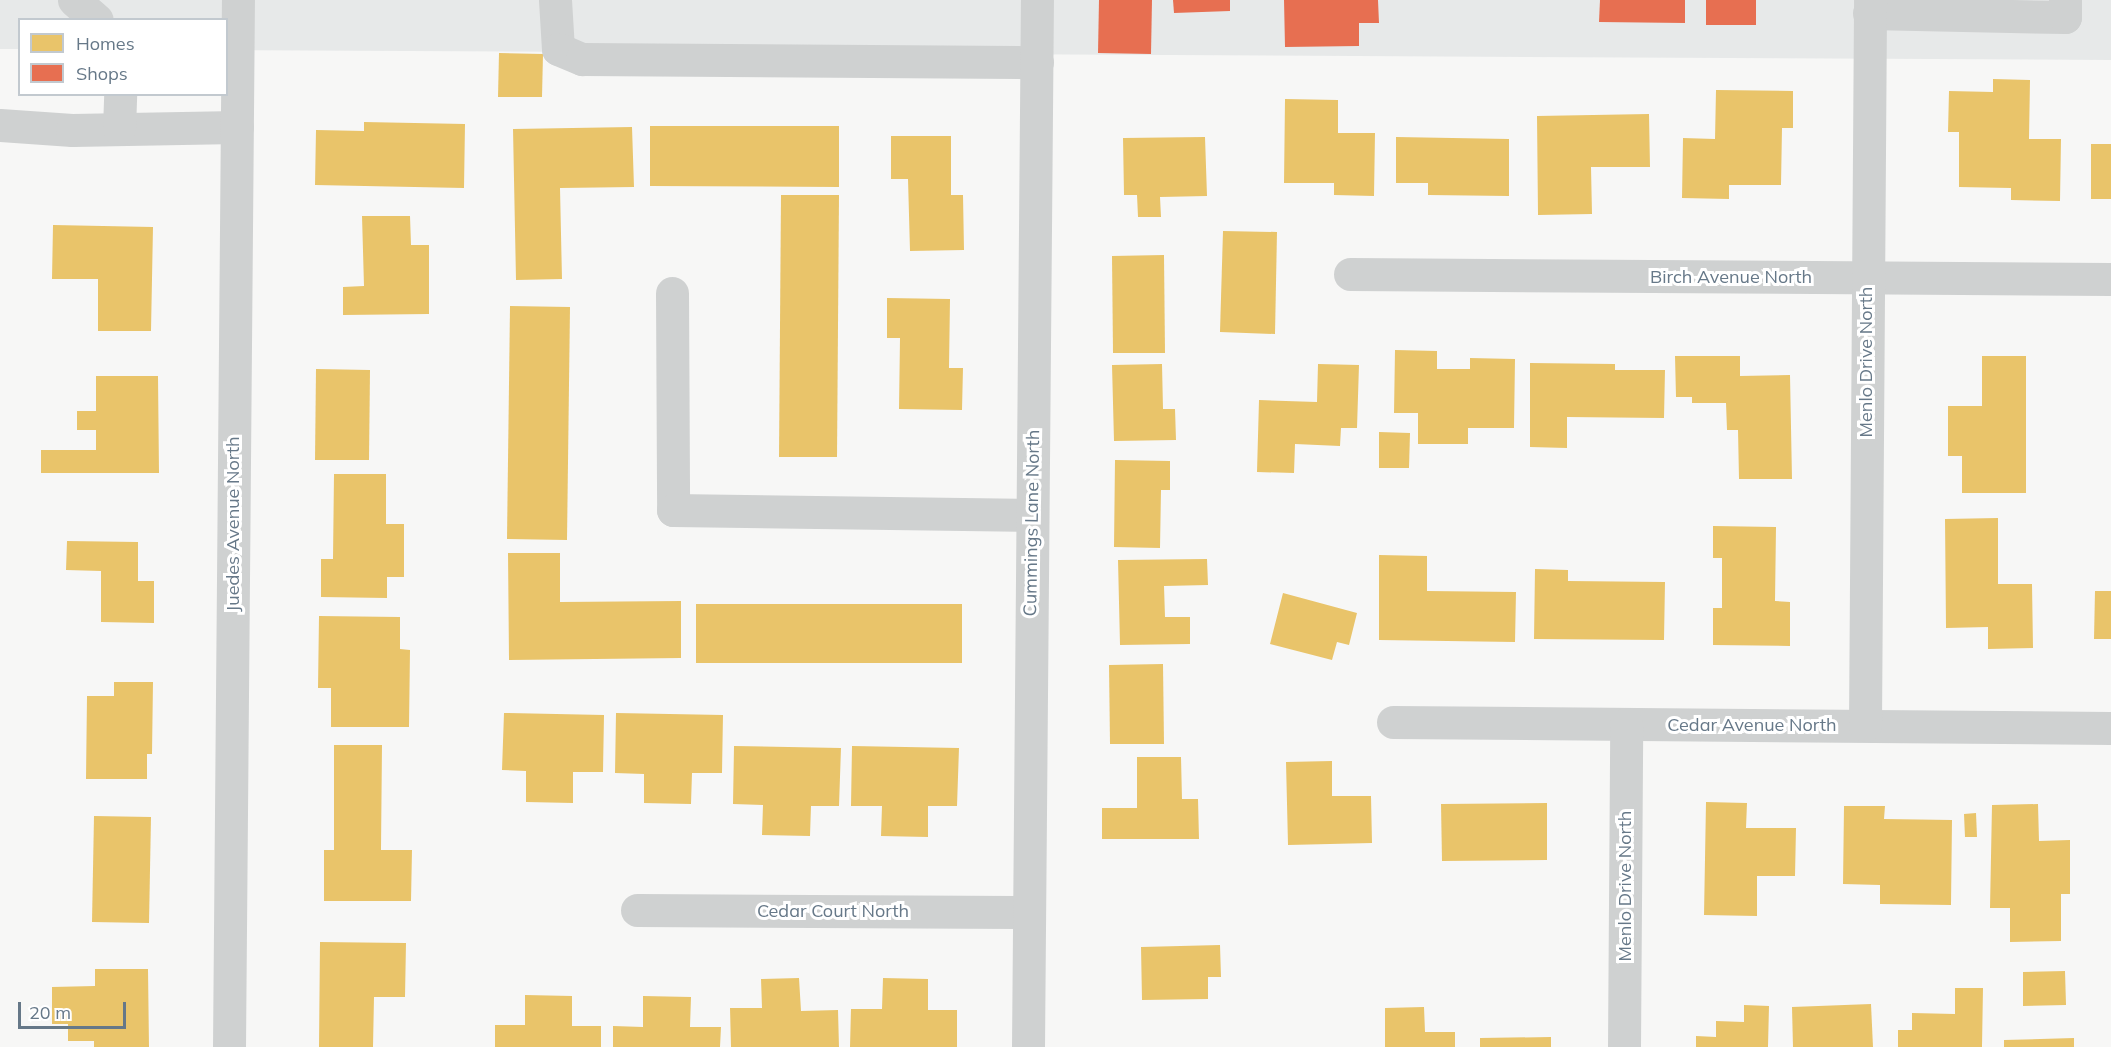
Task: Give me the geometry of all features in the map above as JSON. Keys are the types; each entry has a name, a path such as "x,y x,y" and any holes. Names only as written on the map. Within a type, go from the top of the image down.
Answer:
{"street":[{"path":"74,0 95,18"},
{"name":"Juedes Avenue North","path":"229,1047 238,0"},
{"path":"555,0 558,49 582,58 1037,62"},
{"name":"Cummings Lane North","path":"1028,1047 1037,0"},
{"path":"1870,7 2065,17 2065,0"},
{"name":"Menlo Drive North","path":"1865,725 1866,279 1870,7"},
{"path":"119,129 120,96"},
{"path":"0,125 119,129 237,127"},
{"name":"Birch Avenue North","path":"1350,274 2111,279"},
{"path":"672,293 673,510 1032,515"},
{"name":"Cedar Avenue North","path":"1393,722 2111,728"},
{"name":"Menlo Drive North","path":"1624,1047 1626,724"},
{"name":"Cedar Court North","path":"637,910 1028,912"}],"shaded area":[{"path":"0,0 2111,0 2111,60 228,50 228,18 18,18 18,49 0,49"}],"building: Homes":[{"path":"499,53 543,54 542,97 498,97"},
{"path":"1993,79 2030,80 2029,139 2061,139 2060,201 2011,200 2011,188 1959,187 1959,132 1948,132 1949,91 1993,92"},
{"path":"1716,90 1793,91 1793,128 1782,128 1781,185 1729,185 1729,199 1682,198 1683,138 1715,139"},
{"path":"1285,99 1338,100 1338,133 1375,133 1374,196 1334,195 1334,183 1284,183"},
{"path":"1649,114 1650,167 1591,167 1592,214 1538,215 1537,116"},
{"path":"364,122 465,124 464,188 315,185 316,130 364,131"},
{"path":"650,126 839,126 839,187 650,186"},
{"path":"632,127 634,187 560,188 562,279 516,280 513,129"},
{"path":"891,136 951,136 951,195 963,195 964,250 910,251 908,179 891,179"},
{"path":"1205,137 1207,196 1160,197 1161,217 1138,217 1137,195 1124,195 1123,138"},
{"path":"1396,137 1509,139 1509,196 1428,195 1428,183 1396,183"},
{"path":"2091,144 2111,144 2111,199 2091,199"},
{"path":"781,195 839,195 837,457 779,457"},
{"path":"362,216 410,216 411,245 429,245 429,314 343,315 343,287 364,286"},
{"path":"53,225 153,227 151,331 98,331 98,279 52,279"},
{"path":"1223,231 1277,232 1275,334 1220,332"},
{"path":"1164,255 1165,353 1113,353 1112,256"},
{"path":"887,298 950,299 949,368 963,368 962,410 899,409 900,338 887,338"},
{"path":"510,306 570,307 567,540 507,539"},
{"path":"1395,350 1437,351 1437,369 1470,369 1470,358 1515,359 1514,428 1468,428 1468,444 1418,444 1418,413 1394,413"},
{"path":"1675,356 1740,356 1740,376 1790,375 1792,479 1739,479 1738,430 1727,430 1726,403 1692,403 1692,397 1676,397"},
{"path":"1982,356 2026,356 2026,493 1962,493 1962,456 1948,456 1948,406 1982,406"},
{"path":"1530,363 1615,364 1615,370 1665,370 1664,418 1567,417 1567,448 1530,447"},
{"path":"1162,364 1163,409 1175,409 1176,440 1114,441 1112,365"},
{"path":"1318,364 1359,365 1357,428 1341,428 1340,446 1295,444 1294,473 1257,472 1259,400 1317,402"},
{"path":"316,369 370,370 369,460 315,460"},
{"path":"96,376 158,376 159,473 41,473 41,450 96,450 96,430 77,430 77,411 96,411"},
{"path":"1379,432 1410,433 1409,468 1379,468"},
{"path":"1115,460 1170,461 1170,490 1161,490 1160,548 1114,547"},
{"path":"334,474 386,474 386,524 404,524 404,577 387,577 387,598 321,597 321,559 333,559"},
{"path":"1998,518 1998,584 2032,584 2033,648 1988,649 1988,627 1946,628 1945,519"},
{"path":"1713,526 1776,527 1775,601 1790,602 1790,646 1713,645 1713,608 1722,608 1722,558 1713,558"},
{"path":"67,541 138,542 138,581 154,581 154,623 101,622 101,571 66,570"},
{"path":"508,553 560,553 560,602 681,601 681,658 509,660"},
{"path":"1379,555 1427,556 1427,591 1516,592 1515,642 1379,640"},
{"path":"1207,559 1208,585 1164,586 1165,617 1190,617 1190,644 1120,645 1118,560"},
{"path":"1535,569 1568,570 1568,581 1665,582 1664,640 1534,639"},
{"path":"2095,591 2111,591 2111,639 2094,639"},
{"path":"1283,593 1357,613 1349,645 1337,642 1332,660 1270,644"},
{"path":"696,604 962,604 962,663 696,663"},
{"path":"319,616 400,617 400,649 410,650 409,727 331,727 331,688 318,688"},
{"path":"1163,664 1164,744 1110,744 1109,665"},
{"path":"114,682 153,682 152,754 147,754 147,779 86,779 87,696 114,696"},
{"path":"504,713 604,715 603,772 573,772 573,803 526,802 526,771 502,770"},
{"path":"616,713 723,715 722,773 692,773 691,804 644,803 644,774 615,773"},
{"path":"334,745 382,745 381,850 412,850 411,901 324,901 324,850 334,850"},
{"path":"734,746 841,748 839,806 811,806 810,836 762,835 763,805 733,804"},
{"path":"852,746 959,748 957,806 928,806 928,837 881,836 882,806 851,806"},
{"path":"1137,757 1181,757 1182,799 1198,799 1199,839 1102,839 1102,808 1137,808"},
{"path":"1332,761 1332,796 1371,796 1372,843 1288,845 1286,762"},
{"path":"1706,802 1747,803 1746,828 1796,828 1795,876 1757,876 1757,916 1704,915"},
{"path":"1547,803 1547,860 1442,861 1441,804"},
{"path":"2038,804 2039,841 2070,840 2070,894 2061,894 2061,941 2010,942 2010,908 1990,908 1992,805"},
{"path":"1844,806 1885,806 1884,819 1952,820 1951,905 1880,904 1880,885 1843,884"},
{"path":"1976,813 1977,837 1965,837 1964,814"},
{"path":"94,816 151,817 149,923 92,922"},
{"path":"320,942 406,943 405,997 374,997 373,1047 319,1047"},
{"path":"1220,945 1221,977 1208,977 1208,999 1142,1000 1141,947"},
{"path":"95,969 148,969 149,1047 94,1047 94,1041 68,1041 68,1024 52,1024 52,987 95,986"},
{"path":"2065,971 2066,1005 2023,1006 2023,972"},
{"path":"799,978 801,1011 838,1010 839,1047 731,1047 730,1008 762,1008 761,979"},
{"path":"883,978 928,979 928,1010 957,1010 957,1047 850,1047 851,1009 882,1009"},
{"path":"1955,988 1983,988 1982,1047 1898,1047 1898,1030 1912,1030 1912,1013 1955,1014"},
{"path":"525,995 572,996 572,1026 601,1026 601,1047 495,1047 495,1025 525,1025"},
{"path":"643,996 691,997 690,1027 721,1027 720,1047 613,1047 613,1026 643,1027"},
{"path":"1871,1004 1873,1047 1793,1047 1792,1007"},
{"path":"1744,1005 1769,1006 1768,1047 1696,1047 1696,1036 1716,1037 1716,1021 1744,1022"},
{"path":"1424,1007 1425,1032 1455,1032 1455,1047 1385,1047 1385,1008"},
{"path":"1551,1037 1551,1047 1480,1047 1480,1038"},
{"path":"2074,1038 2074,1047 2004,1047 2004,1040"}],"building: Shops":[{"path":"1099,0 1152,0 1151,54 1098,53"},
{"path":"1173,0 1230,0 1230,11 1174,13"},
{"path":"1284,0 1378,0 1379,23 1359,23 1359,46 1285,47"},
{"path":"1600,0 1685,0 1685,23 1599,22"},
{"path":"1706,0 1756,0 1756,25 1706,25"}]}
